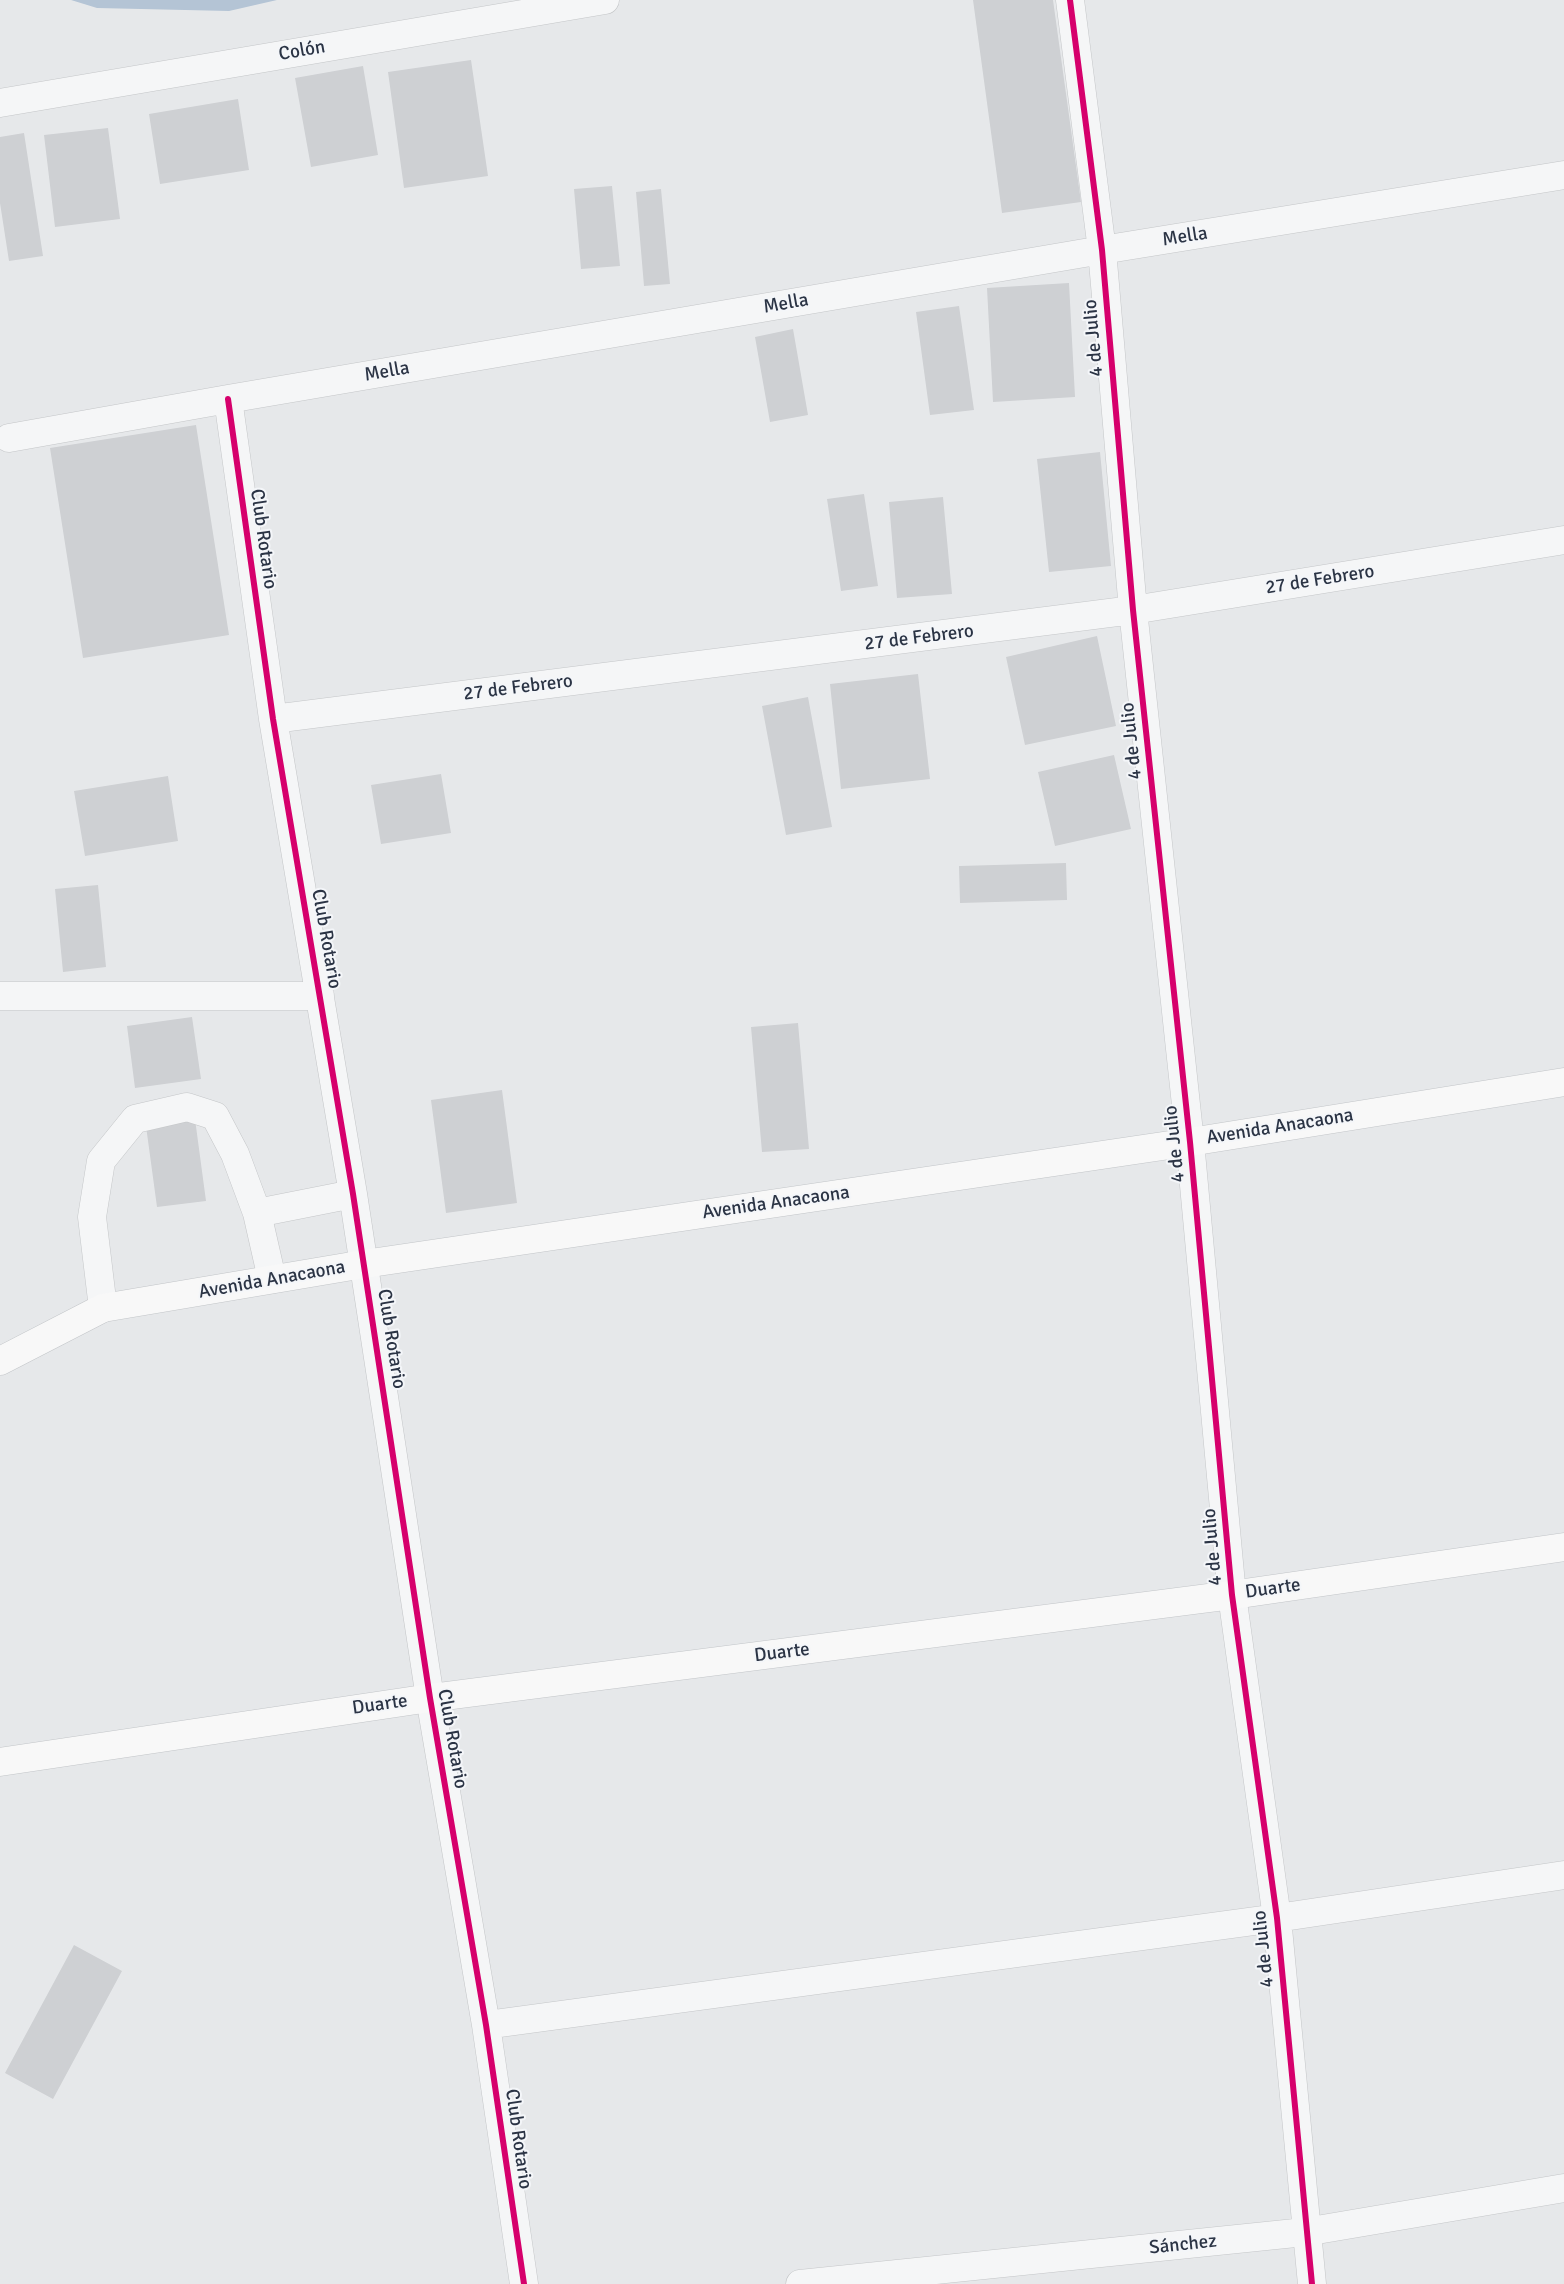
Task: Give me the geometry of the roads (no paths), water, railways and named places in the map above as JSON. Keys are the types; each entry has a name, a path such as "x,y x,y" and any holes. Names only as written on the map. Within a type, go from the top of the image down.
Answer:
{"main road":[{"name":"Avenida Anacaona","path":"0,1361 103,1308 364,1264 1190,1142 1564,1082"},
{"name":"Duarte","path":"0,1762 430,1698 1232,1595 1564,1547"}],"street":[{"name":"4 de Julio","path":"1070,0 1102,250 1133,610 1190,1142 1232,1595 1277,1918 1305,2232 1312,2284"},
{"name":"Colón","path":"0,103 598,1"},
{"name":"Mella","path":"9,438 1102,250 1564,175"},
{"name":"Club Rotario","path":"228,399 273,720 353,1194 430,1698 486,2025 524,2284"},
{"name":"27 de Febrero","path":"273,720 1133,610 1564,540"},
{"path":"0,996 320,996"},
{"path":"103,1308 92,1217 101,1162 135,1119 187,1107 215,1116 235,1154 257,1213 272,1279"},
{"path":"257,1213 353,1194"},
{"path":"486,2025 1277,1918 1564,1875"},
{"name":"Sánchez","path":"800,2284 1305,2232 1564,2188"}],"water":[{"path":"71,0 277,0 229,11 97,8"}]}
